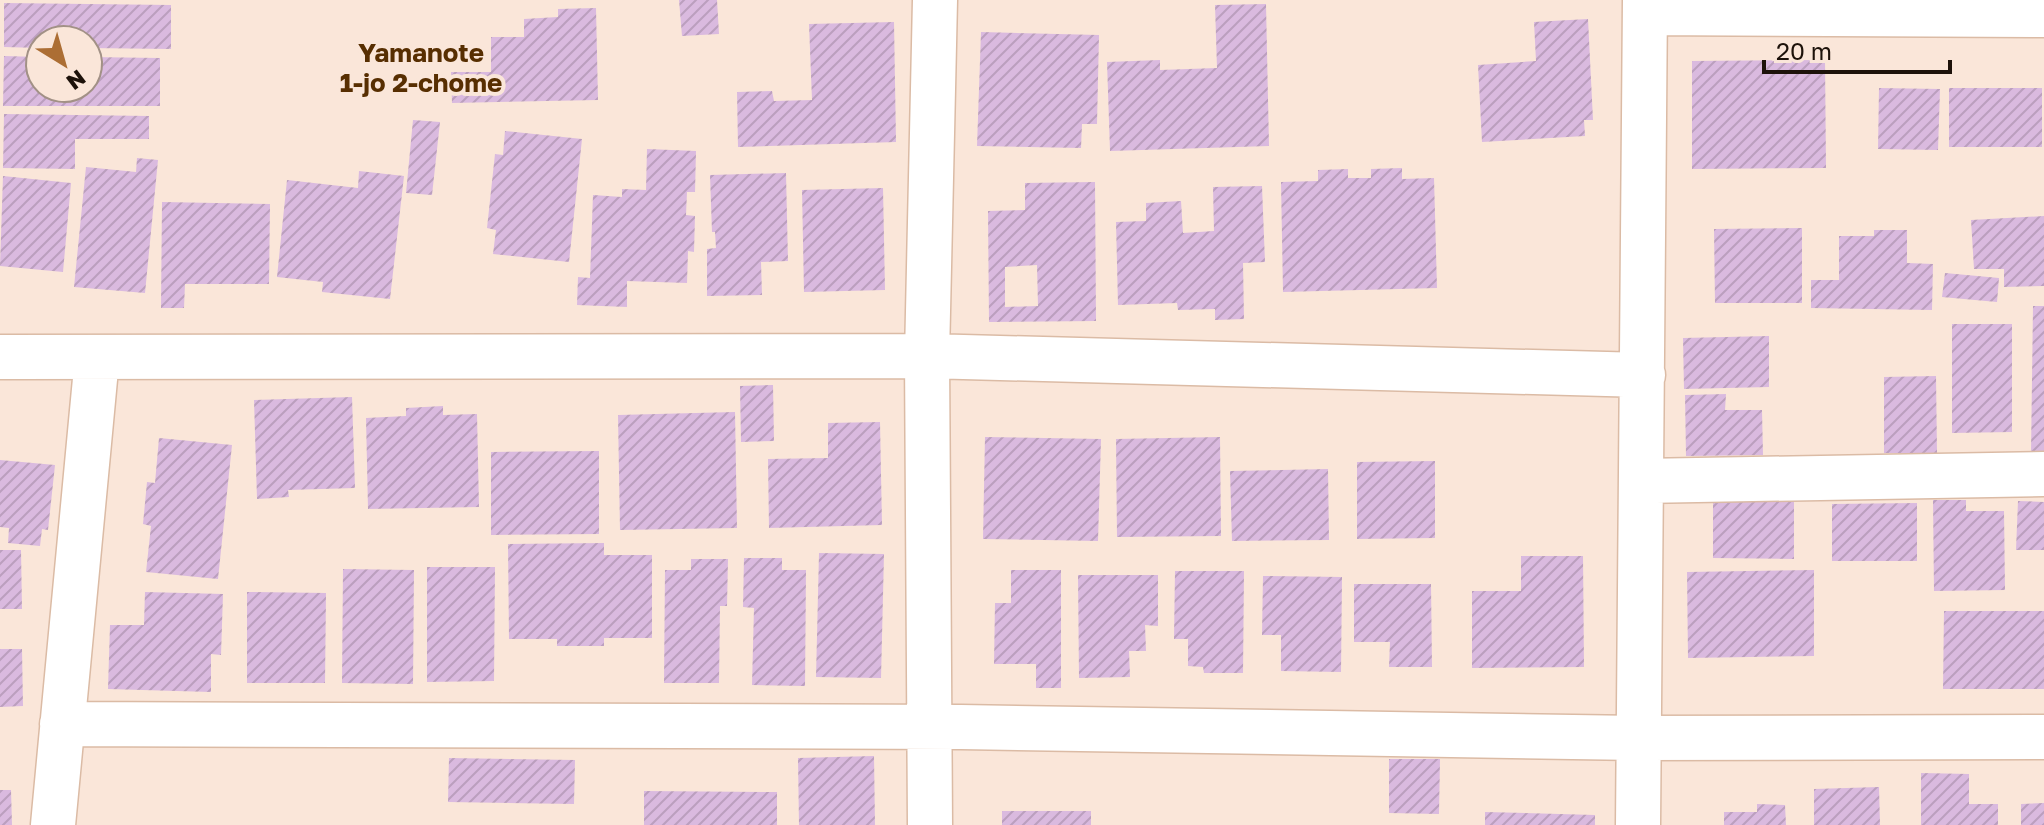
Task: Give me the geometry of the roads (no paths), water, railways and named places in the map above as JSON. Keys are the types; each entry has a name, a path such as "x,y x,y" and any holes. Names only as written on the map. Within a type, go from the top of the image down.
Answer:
{"street":[{"path":"930,825 927,356 935,0"},
{"path":"1638,825 1645,6 1920,7 2044,15"},
{"path":"0,357 927,356 1643,375"},
{"path":"53,825 97,358"},
{"path":"1642,481 2044,474"},
{"path":"62,724 930,727 1638,738 2044,737"}],"district":[{"name":"Yamanote 1-jo 2-chome","path":"421,68"}]}
